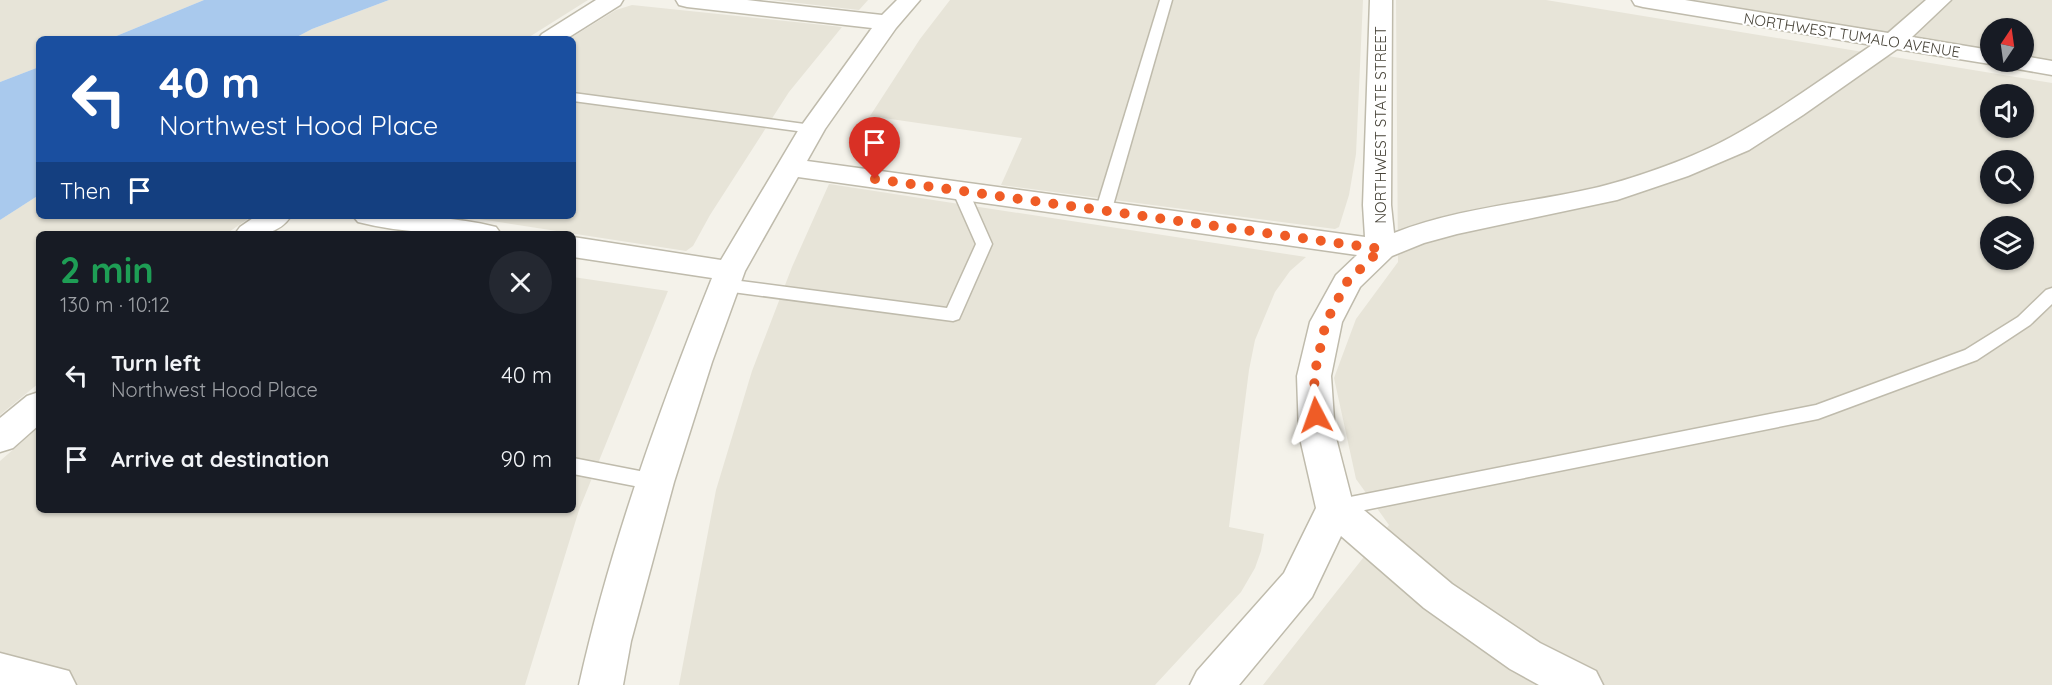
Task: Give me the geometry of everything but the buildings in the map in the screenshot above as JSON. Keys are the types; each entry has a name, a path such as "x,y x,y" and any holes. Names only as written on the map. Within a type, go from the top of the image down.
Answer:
{"street":[{"path":"555,36 612,0"},
{"path":"687,0 898,11"},
{"name":"NORTHWEST STATE STREET","path":"1381,0 1377,205 1381,249"},
{"name":"NORTHWEST TUMALO AVENUE","path":"1643,0 1980,55"},
{"path":"1581,685 1526,656 1438,596 1335,508 1317,434 1314,376 1326,322 1331,312 1347,282 1381,249 1413,236 1455,225 1606,194 1678,170 1739,144 1794,110 1893,41 1940,0"},
{"path":"601,685 610,641 655,482 695,362 727,278 788,167 812,129 898,11"},
{"path":"2034,65 2052,68"},
{"path":"788,167 1381,249"},
{"path":"254,231 272,219"},
{"path":"388,219 466,231"},
{"path":"576,248 727,278"},
{"path":"0,438 36,408"},
{"path":"1212,685 1298,585 1335,508"},
{"path":"0,672 54,685"}],"lane":[{"path":"1104,209 1166,0"},
{"path":"576,97 812,129"},
{"path":"727,278 953,315 984,244 961,192"},
{"path":"1335,508 1818,412 1971,355 2024,321 2052,294"},
{"path":"576,467 655,482"}],"shaded area":[{"path":"0,0 204,0 116,36 36,36 36,68 0,82"},
{"path":"389,0 588,0 531,36 299,36"},
{"path":"772,0 868,0 859,10"},
{"path":"950,0 1363,0 1356,154 1349,195 1339,227 1335,229 1001,185 1022,138 870,116 920,39"},
{"path":"1396,0 1546,0 2052,83 2052,685 1263,685 1389,525 1356,479 1334,378 1356,319 1398,262"},
{"path":"1643,0 2052,0 2052,68 2034,65 2034,18 1980,18 1980,55"},
{"path":"632,5 842,27 789,92 710,215 693,246 686,251 576,234 576,231 557,231 479,219 576,219 576,36 574,36 616,10"},
{"path":"829,184 1306,257 1290,271 1275,292 1255,340 1249,370 1229,527 1264,534 1261,551 1255,568 1241,592 1155,685 679,685 716,490 752,371 792,267"},
{"path":"36,197 36,219 248,219 230,231 36,231 36,385 0,415 0,220"},
{"path":"576,277 668,291 579,510 525,685 0,685 0,461 36,430 36,513 576,513"}],"water":[{"path":"204,0 389,0 299,36 116,36"},
{"path":"36,68 36,197 0,220 0,82"}],"route":[{"path":"875,179 1381,249 1347,282 1326,322 1314,376 1316,415"}]}
